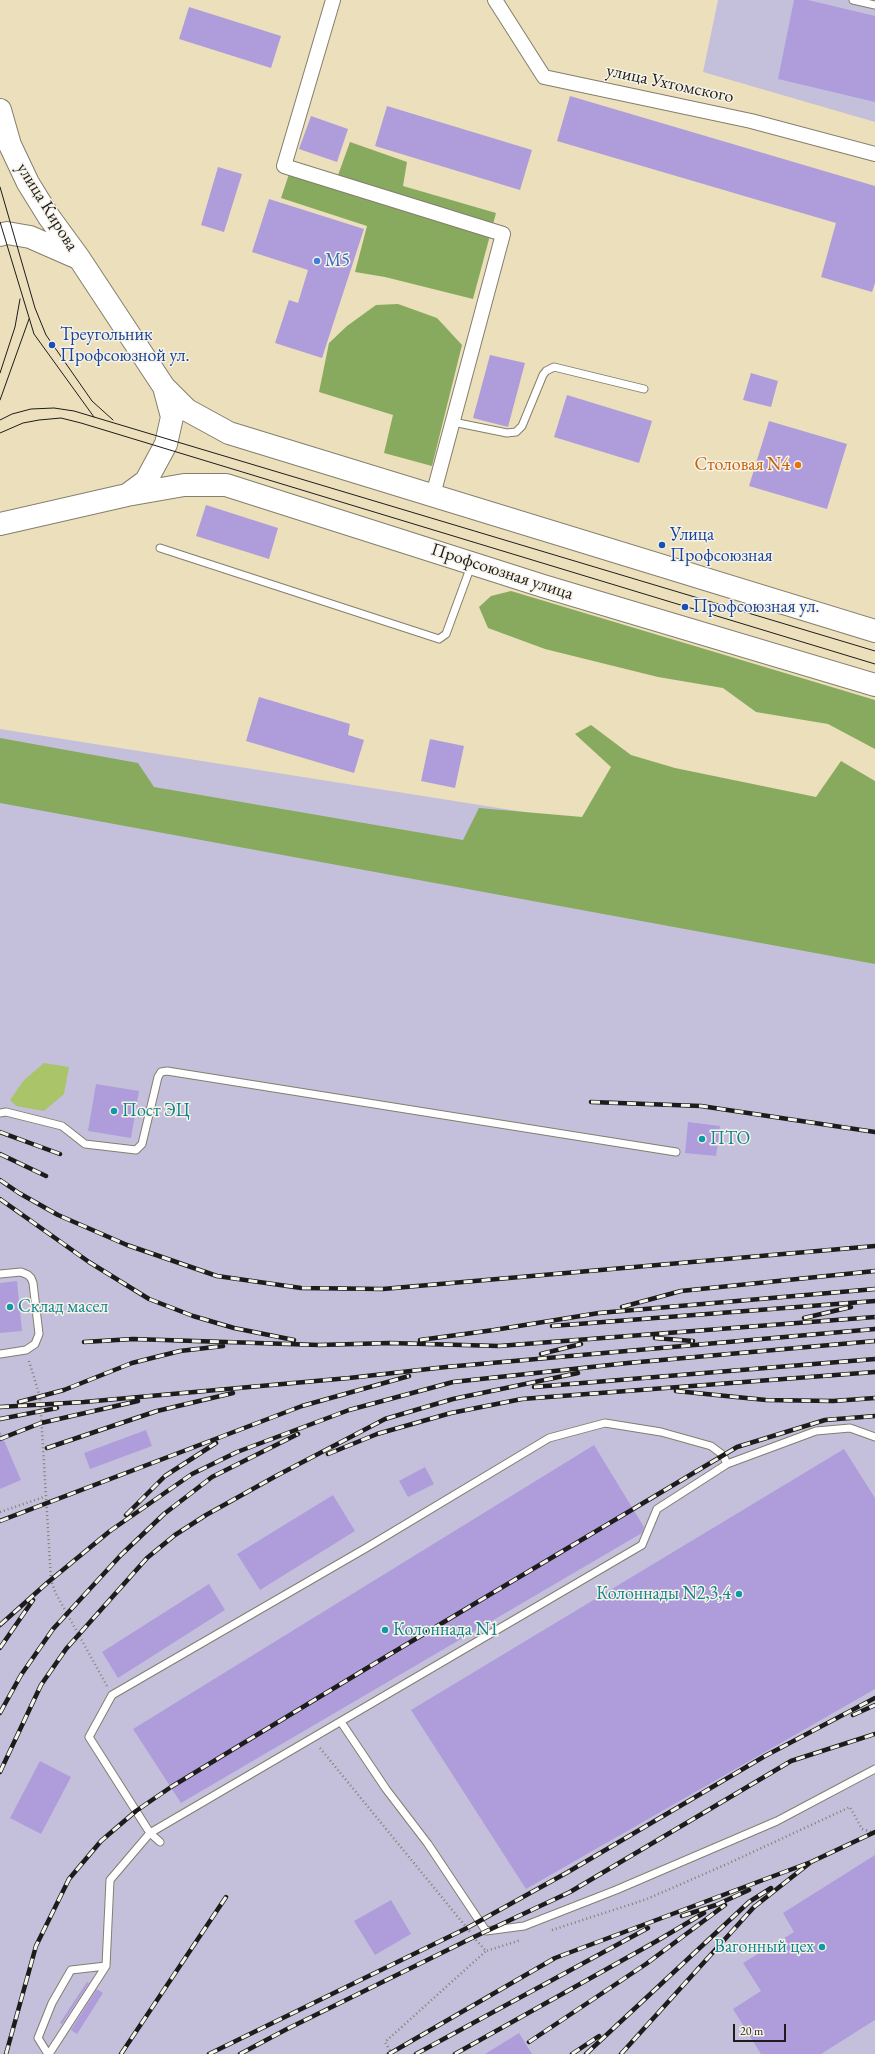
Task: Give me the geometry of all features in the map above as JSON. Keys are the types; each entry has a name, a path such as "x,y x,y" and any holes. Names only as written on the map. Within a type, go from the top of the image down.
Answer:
{"main road":[{"name":"улица Кирова","path":"0,110 10,145 28,183 49,217 79,258 164,388"},
{"path":"0,235 7,233 30,238 79,258"},
{"path":"127,495 146,481 166,444 172,417 164,388"},
{"path":"164,388 187,410 229,433 875,631"},
{"name":"Профсоюзная улица","path":"0,524 127,495 184,485 226,485 543,586 875,685"}],"street":[{"path":"333,0 284,166 503,234 433,495"},
{"name":"улица Ухтомского","path":"495,0 544,77 751,121 875,154"}],"lane":[{"path":"853,0 875,5"},
{"path":"452,422 507,434 516,432 522,426 543,375 546,371 554,367 644,389"},
{"path":"160,548 439,639 446,634 473,563"},
{"path":"0,1113 6,1112 62,1126 85,1144 136,1150 142,1144 158,1077 161,1072 167,1071 676,1152"},
{"path":"0,1274 25,1273 28,1275 33,1283 39,1334 35,1344 26,1350 0,1354"},
{"path":"160,1842 150,1833 89,1737 112,1695 359,1552 549,1438 605,1423 661,1432 711,1446 723,1455 727,1464"},
{"path":"106,1966 71,1970 52,2003 38,2038 49,2054 106,1966 110,1880 150,1833 642,1545 657,1509 727,1464 816,1431 850,1428 875,1437"},
{"path":"341,1722 386,1789 428,1844 486,1932 524,1926 616,1890 777,1821 875,1769"}],"path":[{"path":"26,1350 40,1397 44,1496 51,1580 55,1592 112,1695"},
{"path":"0,1512 44,1496"},
{"path":"317,1744 486,1952"},
{"path":"551,1930 647,1899 850,1807 862,1829 875,1833"},
{"path":"392,2054 385,2042 486,1952 522,1940"}],"shaded area":[{"path":"718,0 875,0 875,122 703,72"},
{"path":"0,729 587,822 875,818 875,2054 0,2054"}],"green space":[{"path":"350,142 407,162 403,186 496,213 473,299 385,277 355,272 367,226 281,198 289,174 333,189"},
{"path":"398,304 437,318 462,345 432,466 384,453 393,415 319,392 329,343 347,326 376,305"},
{"path":"511,591 875,700 875,749 828,724 756,712 723,688 658,677 545,649 488,628 479,607 491,596"},
{"path":"591,725 631,755 675,768 816,797 841,761 875,781 875,964 0,803 0,738 138,763 154,787 463,840 479,808 582,817 611,767 575,734"},
{"path":"44,1063 69,1067 64,1094 44,1111 16,1106 10,1100 24,1080"}],"building":[{"path":"794,0 808,0 875,16 875,102 778,79"},
{"path":"189,7 281,36 271,68 179,39"},
{"path":"570,96 875,186 875,283 872,292 821,277 836,223 557,141"},
{"path":"387,106 532,150 520,190 375,146"},
{"path":"311,116 348,129 337,162 299,149"},
{"path":"218,167 242,174 224,232 201,225"},
{"name":"М5","path":"269,199 364,229 322,358 275,343 289,300 298,303 308,270 252,252"},
{"path":"490,355 525,363 508,427 473,418"},
{"path":"751,373 778,381 771,407 743,400"},
{"path":"567,395 652,421 639,463 554,437"},
{"name":"Столовая N4","path":"769,421 847,444 827,509 749,486"},
{"path":"206,505 278,528 269,559 196,536"},
{"path":"259,697 350,724 348,735 364,740 354,773 246,741"},
{"path":"430,739 464,746 455,788 421,781"},
{"name":"Пост ЭЦ","path":"96,1084 139,1091 131,1138 88,1131"},
{"name":"ПТО","path":"688,1122 720,1126 716,1156 685,1153"},
{"name":"Склад масел","path":"17,1281 22,1331 0,1333 0,1283"},
{"path":"146,1430 152,1446 90,1469 84,1453"},
{"path":"0,1431 21,1480 0,1489"},
{"name":"Колоннада N1","path":"594,1445 644,1527 642,1533 181,1803 133,1729"},
{"name":"Колоннады N2,3,4","path":"844,1449 875,1498 875,1689 526,1889 411,1710"},
{"path":"425,1467 434,1484 408,1497 399,1481"},
{"path":"333,1495 355,1531 260,1590 237,1554"},
{"path":"209,1584 225,1610 118,1678 102,1652"},
{"path":"40,1761 71,1777 41,1834 10,1818"},
{"name":"Вагонный цех","path":"875,1855 875,2020 821,2054 761,2054 733,2009 761,1991 743,1963 794,1932 783,1913"},
{"path":"391,1900 411,1934 375,1955 354,1921"},
{"path":"87,1982 89,1983 62,2024 60,2023"},
{"path":"97,1989 103,1993 77,2034 71,2030"},
{"path":"519,2033 532,2054 485,2054"}],"tram line":[{"path":"0,187 35,308 46,335 92,401 113,420"},
{"path":"0,222 34,334 94,417"},
{"path":"0,373 15,327 20,299"},
{"path":"0,400 29,319"},
{"path":"0,420 12,414 31,409 54,408 74,411 875,651"},
{"path":"0,433 23,423 39,420 61,418 81,423 875,664"}],"railway":[{"path":"591,1102 701,1106 875,1132"},
{"path":"0,1132 60,1154"},
{"path":"0,1154 46,1176"},
{"path":"0,1180 19,1193 58,1215 127,1245 217,1276 301,1288 383,1289 875,1246"},
{"path":"0,1199 89,1262 149,1299 193,1316 234,1328 294,1340"},
{"path":"622,1307 681,1291 875,1271"},
{"path":"420,1340 599,1313 875,1289"},
{"path":"552,1326 875,1301"},
{"path":"804,1318 851,1307"},
{"path":"84,1342 133,1339 319,1345 390,1343 499,1346 875,1317"},
{"path":"0,1407 84,1402 349,1378 446,1367 875,1329"},
{"path":"655,1338 693,1341"},
{"path":"0,1625 47,1583 110,1531 192,1474 237,1452 349,1410 453,1382 628,1363 875,1341"},
{"path":"541,1354 581,1344"},
{"path":"19,1402 64,1390 132,1363 180,1351 223,1346"},
{"path":"534,1387 875,1359"},
{"path":"328,1454 377,1434 451,1413 522,1399 875,1372"},
{"path":"0,1772 41,1685 66,1649 147,1558 175,1535 206,1515 276,1476 385,1419 453,1399 578,1373"},
{"path":"0,1521 302,1406 409,1376"},
{"path":"676,1391 766,1400 833,1401 875,1398"},
{"path":"47,1448 157,1411 233,1393"},
{"path":"0,1439 41,1423 138,1401"},
{"path":"0,1419 57,1408"},
{"path":"6,2054 36,1946 69,1879 101,1841 136,1811 171,1787 382,1659 737,1447 825,1420 875,1416"},
{"path":"0,1713 21,1675 53,1629 121,1555 164,1514 212,1477 298,1434"},
{"path":"126,1515 165,1476 216,1443"},
{"path":"0,1648 33,1600"},
{"path":"209,2054 467,1928 568,1872 765,1756 875,1698"},
{"path":"853,1715 875,1705"},
{"path":"240,2054 287,2029 474,1937 570,1892 791,1761 875,1734"},
{"path":"621,2054 754,1907 811,1862 875,1832"},
{"path":"389,2054 555,1958 811,1862"},
{"path":"586,2054 749,1902 771,1888"},
{"path":"682,1916 716,1905 749,1890"},
{"path":"121,2054 226,1897"},
{"path":"529,2042 646,1964 725,1905"},
{"path":"455,2054 704,1913"},
{"path":"416,2054 648,1928"},
{"path":"572,2054 599,2036"}],"place":[{"name":"М5","path":"317,261"},
{"name":"Треугольник Профсоюзной ул.","path":"52,345"},
{"name":"Столовая N4","path":"798,465"},
{"name":"Улица Профсоюзная","path":"662,545"},
{"name":"Профсоюзная ул.","path":"685,607"},
{"name":"Пост ЭЦ","path":"114,1111"},
{"name":"ПТО","path":"702,1139"},
{"name":"Склад масел","path":"10,1307"},
{"name":"Колоннады N2,3,4","path":"739,1594"},
{"name":"Колоннада N1","path":"385,1630"},
{"name":"Вагонный цех","path":"822,1947"}]}
